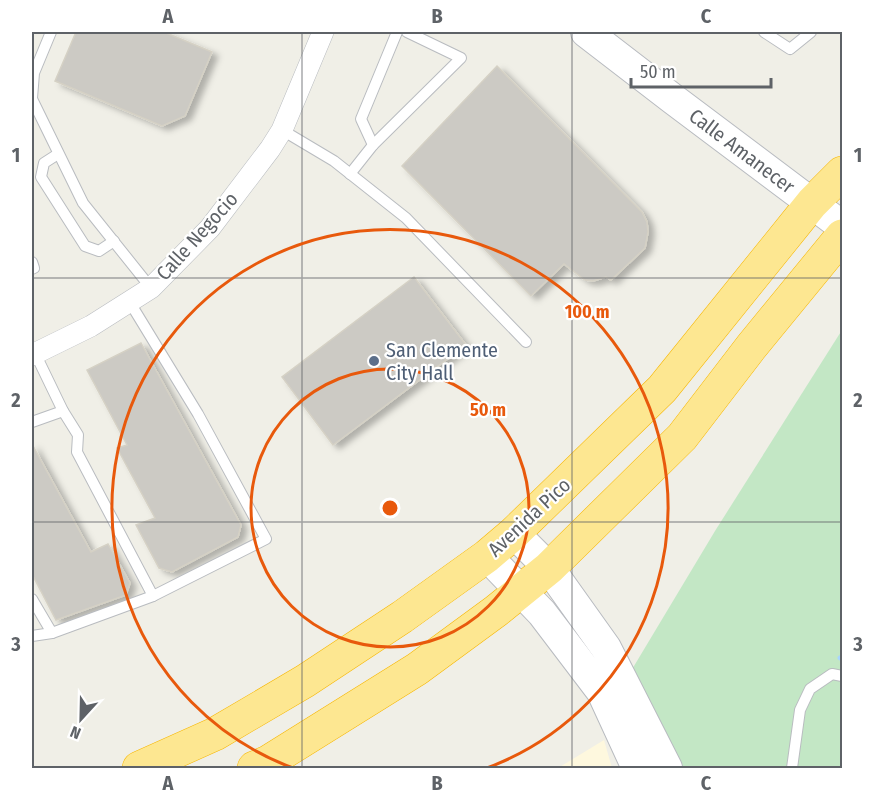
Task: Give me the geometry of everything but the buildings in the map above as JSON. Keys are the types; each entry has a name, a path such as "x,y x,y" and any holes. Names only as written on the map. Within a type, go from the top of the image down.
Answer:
{"highway":[{"name":"Avenida Pico","path":"139,768 214,734 304,681 402,617 487,556 514,533 662,389 812,203 843,173"},
{"path":"254,768 268,762 417,669 549,568 682,437 751,347 843,236"}],"main road":[{"name":"Calle Amanecer","path":"586,32 843,226"},
{"path":"514,533 549,568 606,648 667,768"},
{"path":"487,556 542,613 602,692 638,768"}],"street":[{"name":"Calle Negocio","path":"33,354 91,326 151,288 210,228 282,130 323,32"}],"lane":[{"path":"51,32 34,72 32,99 82,203 151,288"},
{"path":"373,145 361,119 397,32"},
{"path":"350,174 373,145 461,58 407,32"},
{"path":"764,32 790,49 811,32"},
{"path":"282,130 334,161 406,218 526,342"},
{"path":"58,154 44,163 41,177 85,246 99,251 114,241"},
{"path":"32,262 34,268 32,269"},
{"path":"32,636 52,633 153,596 266,539 198,414 129,301"},
{"path":"33,354 78,435 77,452 153,596"},
{"path":"32,422 63,411"},
{"path":"32,600 52,633"},
{"path":"792,768 800,710 810,689 832,674 843,676"}],"shaded area":[{"path":"604,740 612,768 558,768"}],"green space":[{"path":"842,330 842,768 670,768 631,671 715,531"}],"place":[{"name":"San Clemente City Hall","path":"374,361"}]}
